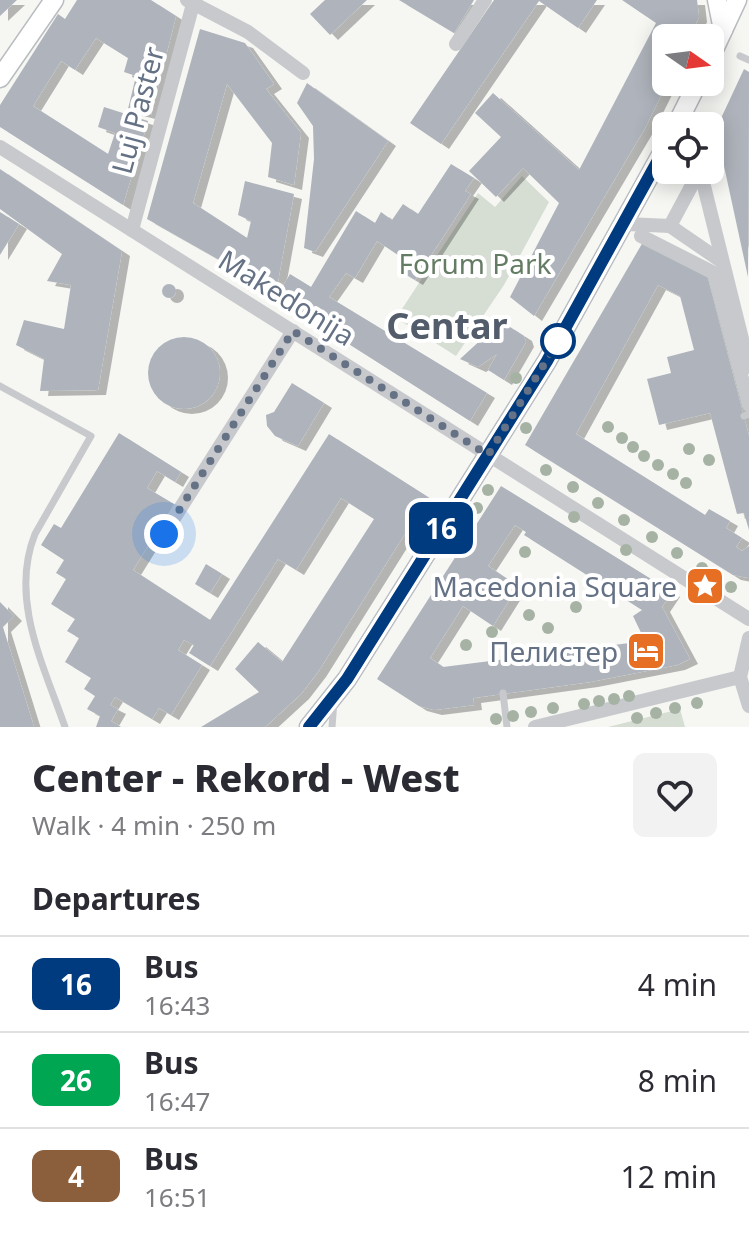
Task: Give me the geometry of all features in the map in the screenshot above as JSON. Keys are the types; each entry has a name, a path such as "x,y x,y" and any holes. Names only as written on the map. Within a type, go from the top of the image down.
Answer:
{"street":[{"path":"0,78 54,0"},
{"path":"456,44 485,0"},
{"path":"717,0 722,24"},
{"path":"724,28 737,0"},
{"path":"190,2 248,32 303,73"},
{"name":"Luj Paster","path":"132,230 190,2"},
{"path":"683,112 691,96"},
{"path":"686,106 687,112"},
{"name":"Makedonija","path":"0,147 749,619"},
{"path":"309,727 334,699 488,455 626,224 652,173"},
{"path":"670,226 692,184"},
{"path":"703,184 749,367"},
{"path":"626,224 670,226 721,261"},
{"path":"641,236 714,273 747,412"},
{"path":"164,534 293,331"},
{"path":"749,638 740,677 749,706"},
{"path":"535,727 579,722 740,677"}],"lane":[{"path":"740,56 749,60"},
{"path":"0,386 91,436 35,534 28,551 24,585 27,611 65,727"},
{"path":"503,693 507,727"},
{"path":"332,727 334,699"}],"green space":[{"name":"Forum Park","path":"522,176 549,202 504,285 456,356 396,318 478,193 495,207"},
{"path":"680,709 685,727 608,727"}],"building":[{"path":"0,0 17,0 0,16"},
{"path":"77,0 151,0 176,16 151,115 128,109 136,76 124,72 128,58 96,38 75,70 61,61 33,106 108,154 115,133 98,127 104,107 148,121 123,205 0,127 0,105 58,14 65,19"},
{"path":"325,0 367,0 330,35 310,14"},
{"path":"399,0 474,0 454,33"},
{"path":"494,0 597,0 578,28 539,1 441,144 410,123"},
{"path":"622,0 697,0 699,17 696,24 656,23"},
{"path":"200,29 245,43 274,84 266,89 301,133 294,185 268,177 272,143 227,84 193,203 247,238 251,221 238,215 245,181 294,194 276,292 147,219"},
{"path":"652,31 652,96 661,96 534,316 510,297 559,203 523,168 496,197 469,171 501,137 475,113 493,93 579,170"},
{"path":"744,69 749,72 748,277 724,166 724,112"},
{"path":"307,83 388,141 315,252 304,248 314,159 313,126 297,103"},
{"path":"451,164 474,178 465,191 471,194 415,280 400,271 407,261 377,241 355,278 346,273 329,297 487,393 470,421 300,313 304,306 280,291 290,274 311,287 356,211 375,223 381,212 392,220 403,204 418,214"},
{"path":"0,169 122,251 98,390 40,391 44,359 16,345 24,320 64,329 71,285 47,281 62,254 0,209"},
{"path":"0,212 19,224 0,255"},
{"path":"643,242 707,275 749,436 749,530 744,513 737,514 710,413 659,425 647,379 671,373 667,357 694,350 680,296 658,285 576,434 705,515 709,509 730,521 726,528 742,538 736,547 742,551 749,546 749,578 733,575 525,445"},
{"path":"169,284 176,291 169,298 162,291"},
{"path":"497,325 507,325 524,336 526,342 504,380 488,370 497,354 478,367 460,359"},
{"path":"184,337 204,343 214,353 220,373 214,393 204,403 184,409 164,403 154,393 148,373 154,353 164,343"},
{"path":"292,383 324,403 298,446 275,436 267,426 266,415 274,412"},
{"path":"119,433 181,472 175,482 157,471 147,488 174,504 133,570 210,620 329,434 428,497 318,672 301,694 265,727 201,727 259,692 235,669 258,642 282,662 374,519 341,498 296,570 278,559 210,666 189,653 194,645 184,640 178,650 202,665 171,715 159,708 152,719 115,697 110,705 118,709 111,721 121,727 96,727 100,716 87,709 95,696 84,689 91,678 65,662 79,638 67,631 75,619 51,604 66,579 56,573 64,560 41,545 54,524 61,528"},
{"path":"501,486 672,592 662,607 690,659 677,665 590,682 473,698 474,705 434,710 419,706 377,679","holes":["515,525 526,532 524,535 642,610 633,616 645,641 443,667 430,658 463,606 493,626 518,586 488,566"]},
{"path":"206,564 222,574 210,593 195,584"},
{"path":"0,602 14,616 3,627 34,727 0,727"}],"bus line":[{"name":"16","path":"309,727 334,699 547,361 652,173"}],"place":[{"name":"Macedonia Square","path":"705,586"},
{"name":"Пелистер","path":"646,651"}],"district":[{"name":"Centar","path":"447,325"}],"route":[{"path":"164,534 293,331 488,455 561,337 558,341"}]}
